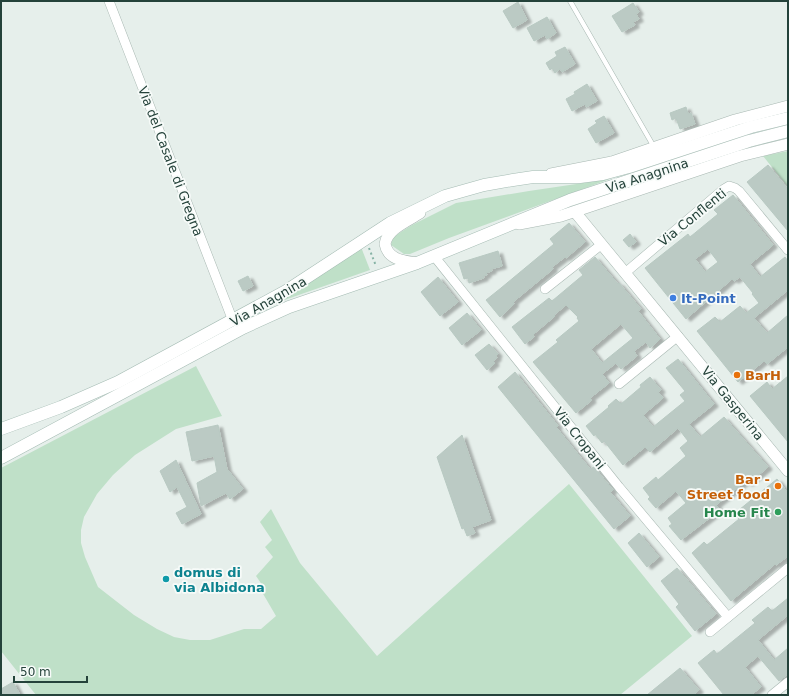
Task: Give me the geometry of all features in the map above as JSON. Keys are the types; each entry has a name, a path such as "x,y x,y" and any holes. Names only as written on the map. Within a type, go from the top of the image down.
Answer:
{"main road":[{"name":"Via Anagnina","path":"1,428 43,415 104,389 233,321 302,281 390,223 445,196 491,183 533,177 570,178 603,174 745,129 788,118"},
{"name":"Via Anagnina","path":"1,458 268,316 297,304 417,263 570,200 749,141 788,131"}],"street":[{"name":"Via del Casale di Gregna","path":"109,1 233,321"},
{"name":"Via Anagnina","path":"533,177 612,162 654,146 742,118 788,106"},
{"name":"Via Anagnina","path":"508,226 539,221 575,212 740,156 788,144"},
{"name":"Via Conflenti","path":"625,273 729,186 739,191 788,250"},
{"path":"417,263 399,259 391,255 386,247 386,241 391,232 445,196"},
{"name":"Via Gasperina","path":"575,212 788,471"},
{"path":"545,289 602,244"},
{"name":"Via Cropani","path":"434,256 619,487 728,618"},
{"path":"619,384 678,336"},
{"path":"710,632 788,568"},
{"path":"772,695 788,682"}],"lane":[{"path":"570,1 654,146"}],"path":[{"path":"367,244 378,271"}],"green space":[{"path":"788,151 788,187 763,156"},
{"path":"610,179 449,238 410,254 404,254 391,245 393,237 412,225 456,203"},
{"path":"361,247 370,270 273,304"},
{"path":"196,366 222,416 176,429 135,455 113,475 97,494 84,517 81,530 81,543 85,557 98,587 134,615 157,629 174,637 190,640 210,640 244,629 261,629 276,616 262,592 265,589 256,576 273,557 265,547 272,540 260,522 271,509 300,563 377,656 569,484 692,636 620,695 36,695 1,651 1,468"}],"building":[{"path":"518,2 527,20 513,28 503,11"},
{"path":"633,3 639,12 636,14 639,19 633,22 635,25 622,32 612,16"},
{"path":"547,17 556,33 547,39 545,35 534,41 527,28"},
{"path":"565,47 575,64 562,72 560,69 555,73 552,68 550,70 546,63 557,56 555,52"},
{"path":"587,84 597,101 586,107 585,104 572,111 566,99"},
{"path":"686,107 688,114 691,113 695,124 680,129 676,118 672,120 670,113"},
{"path":"604,116 614,133 596,143 588,129 597,123 595,121"},
{"path":"768,165 788,189 788,231 747,182"},
{"path":"733,195 773,245 750,264 760,277 785,257 788,261 788,290 754,318 767,333 788,315 788,347 767,364 764,361 738,382 697,331 715,317 720,322 740,306 746,313 759,303 740,277 734,281 732,279 686,319 645,268 688,234 690,237 718,214 714,210","holes":["708,249 718,262 705,272 695,259"]},
{"path":"569,223 585,242 566,258 565,257 552,267 553,269 513,302 514,304 500,317 486,300 554,244 550,239"},
{"path":"630,234 636,242 629,247 623,240"},
{"path":"498,251 502,266 491,269 492,271 483,276 484,278 469,283 468,278 464,279 459,263"},
{"path":"595,257 641,309 638,311 660,339 650,348 646,342 634,351 637,356 621,369 616,363 602,374 609,383 590,398 592,400 576,413 533,362 558,342 556,340 579,321 577,318 578,317 566,305 525,344 512,327 549,298 552,301 583,275 579,270","holes":["621,324 633,338 602,363 591,349"]},
{"path":"248,276 253,286 243,291 238,281"},
{"path":"438,277 458,302 440,316 421,292"},
{"path":"467,313 481,330 462,345 449,328"},
{"path":"489,344 498,354 496,356 497,358 493,361 495,363 487,370 475,355"},
{"path":"678,359 714,404 689,424 700,437 724,417 768,467 748,484 746,481 716,505 720,510 681,540 669,526 672,524 668,518 686,503 676,491 656,508 648,499 650,497 643,488 656,477 658,480 686,456 680,448 688,441 678,428 650,452 645,447 623,465 604,441 602,443 586,426 609,407 608,406 616,399 621,404 650,377 661,390 658,392 663,398 643,415 653,427 685,401 680,395 685,391 666,368"},
{"path":"515,372 558,426 556,427 590,469 594,467 613,490 610,492 630,516 614,529 498,387"},
{"path":"788,376 788,442 750,396 767,382 772,389"},
{"path":"218,425 227,469 243,489 230,499 226,493 201,506 197,483 217,472 214,456 192,461 186,432"},
{"path":"462,435 491,520 472,527 475,533 467,536 464,528 462,529 437,457"},
{"path":"176,460 201,514 182,524 176,513 187,507 177,487 170,492 160,471"},
{"path":"777,479 788,493 788,556 776,565 775,564 731,601 692,553 704,542 707,545 739,519 734,514"},
{"path":"639,533 659,557 647,567 628,543"},
{"path":"677,568 716,614 695,631 676,607 679,604 661,581"},
{"path":"788,598 788,615 758,640 774,660 788,648 788,674 779,681 758,656 745,667 761,687 751,695 724,695 698,663 714,650 717,654 755,623 752,620 768,607 772,611"},
{"path":"680,668 699,690 693,695 647,695"},
{"path":"13,682 20,695 1,695 1,689"}],"place":[{"name":"It-Point","path":"673,298"},
{"name":"BarH","path":"737,375"},
{"name":"Bar - Street food","path":"778,486"},
{"name":"Home Fit","path":"778,512"},
{"name":"domus di via Albidona","path":"166,579"}]}
